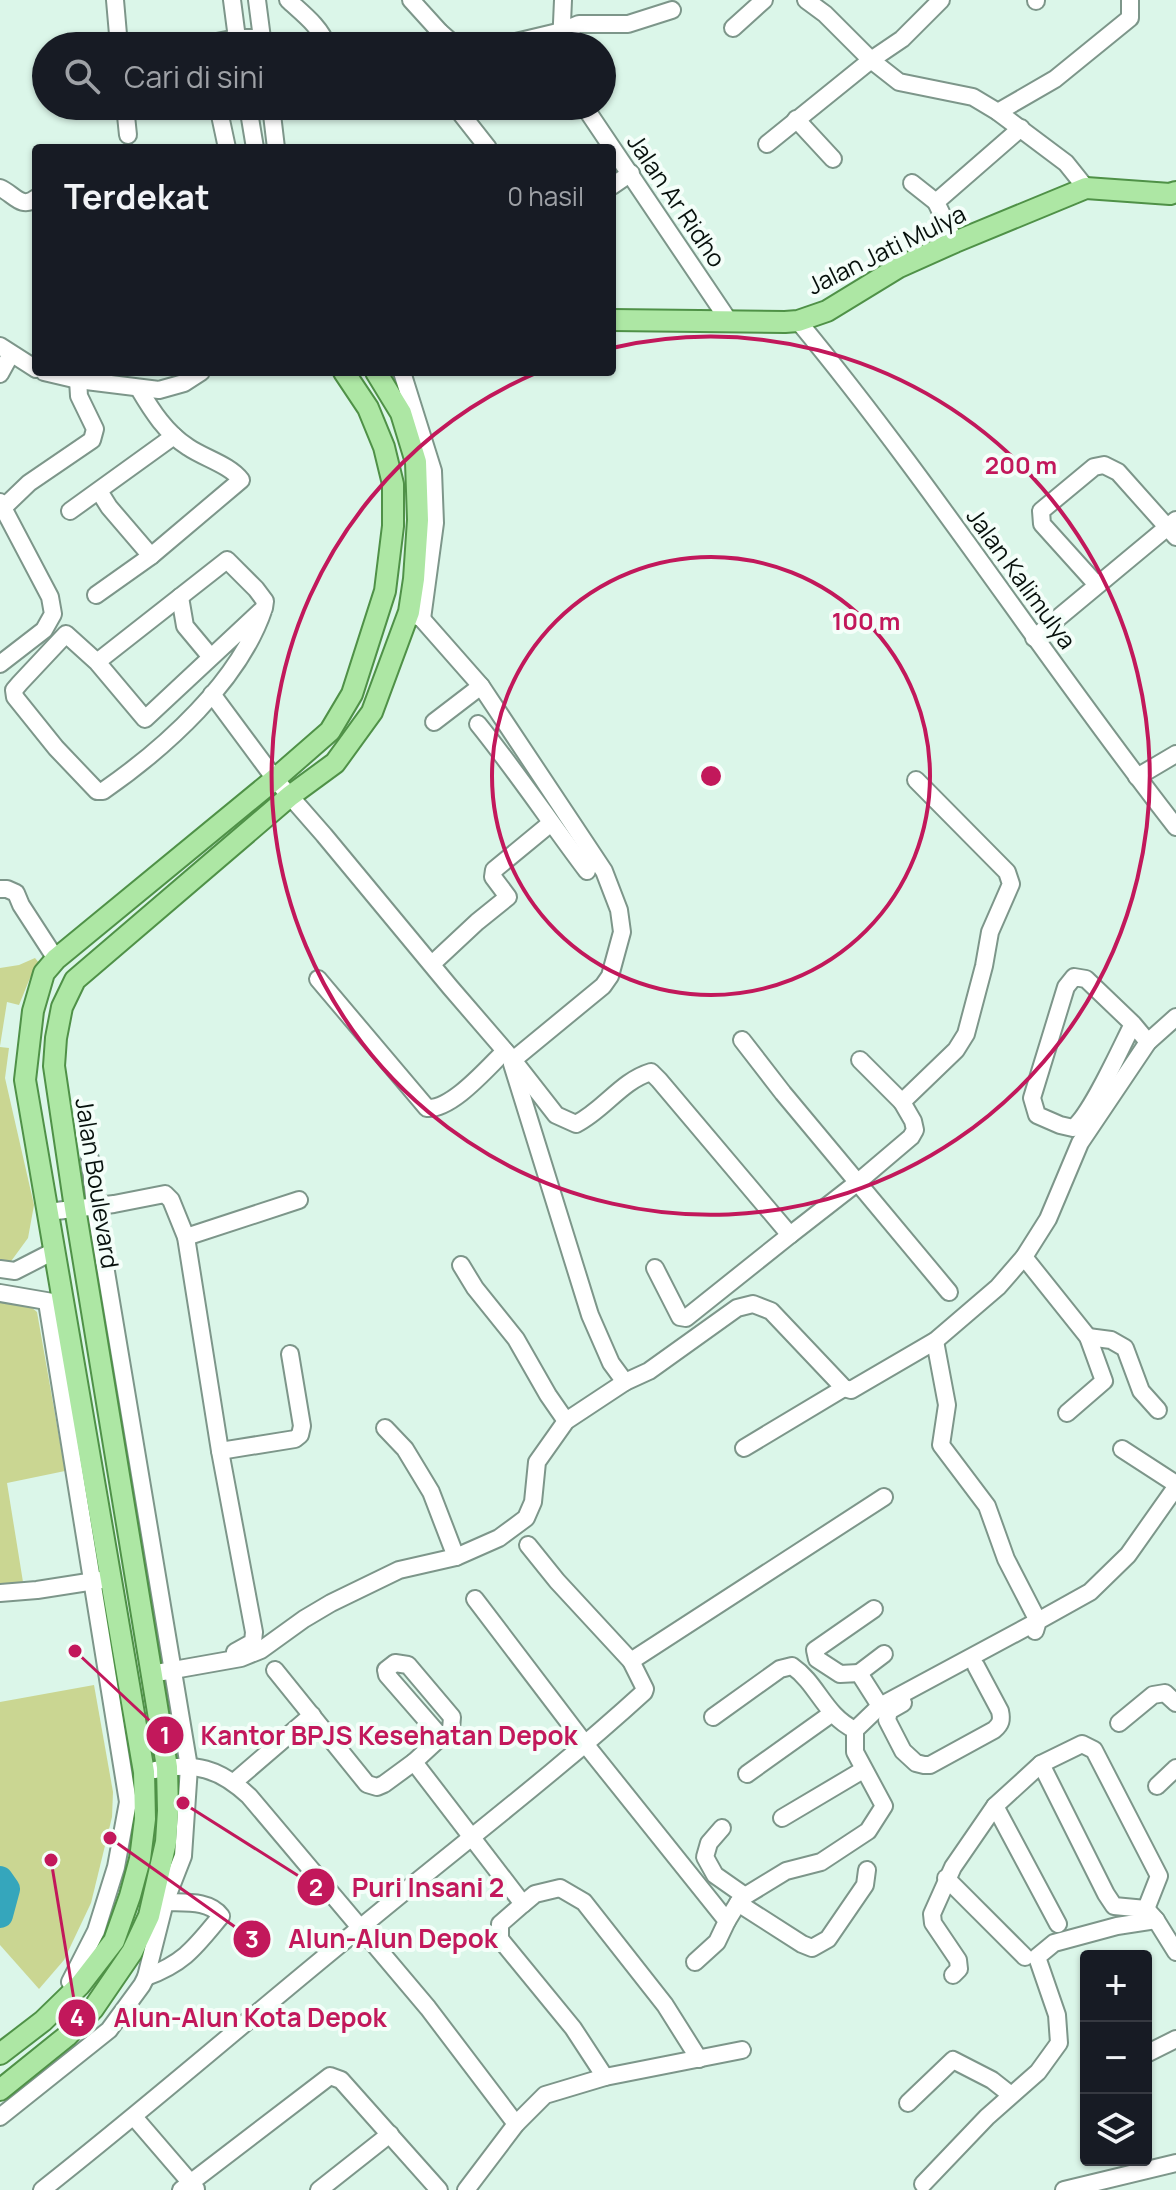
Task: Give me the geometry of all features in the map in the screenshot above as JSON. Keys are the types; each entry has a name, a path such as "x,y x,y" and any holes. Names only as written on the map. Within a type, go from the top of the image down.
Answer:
{"main road":[{"name":"Jalan Jati Mulya","path":"616,320 798,321 827,311 899,267 1086,188 1176,192"},
{"path":"0,2054 43,2021 80,1985 114,1941 140,1859 145,1819 144,1772 102,1580 55,1303 54,1251 25,1080 33,1011 44,973 56,959 330,731 352,694 385,591 393,526 393,484 384,447 368,408 347,376"},
{"name":"Jalan Boulevard","path":"0,2090 67,2036 93,2009 132,1952 149,1916 166,1842 168,1811 167,1767 85,1207 54,1066 62,1007 75,980 290,796 335,763 372,712 416,615 414,579 418,520 416,462 401,413 378,376"}],"street":[{"path":"115,0 118,32"},
{"path":"232,0 237,32"},
{"path":"257,0 261,32"},
{"path":"288,0 319,32"},
{"path":"411,0 440,32"},
{"path":"561,32 563,0"},
{"path":"733,28 764,0"},
{"path":"806,0 899,82 973,97 1021,128 1066,163 1086,188"},
{"path":"767,144 871,60 902,39 941,0"},
{"path":"998,112 1055,79 1130,18 1130,0"},
{"path":"569,32 579,24 628,24 672,10"},
{"path":"796,119 833,159"},
{"path":"126,120 128,135"},
{"path":"221,120 226,144"},
{"path":"250,120 254,144"},
{"path":"273,120 276,144"},
{"path":"466,120 485,144"},
{"name":"Jalan Ar Ridho","path":"594,120 611,144"},
{"path":"936,202 1021,128"},
{"name":"Jalan Ar Ridho","path":"616,152 729,321"},
{"path":"616,183 631,173"},
{"path":"912,183 936,202 955,242"},
{"path":"0,188 19,201 32,200"},
{"name":"Jalan Kalimulya","path":"798,321 910,463 1034,638 1176,827"},
{"path":"0,374 6,350 32,366"},
{"path":"61,376 159,390 184,383 195,376"},
{"path":"318,979 427,1108 434,1109 454,1098 603,986 610,976 622,932 619,910 604,871 481,686 416,615 435,523 433,471 403,376"},
{"path":"0,664 44,630 53,614 50,597 6,528 2,505 92,440 95,429 79,396 78,380"},
{"path":"96,595 151,556 241,480 234,472 186,446 174,436 157,420 139,389"},
{"path":"70,511 174,436"},
{"path":"1034,638 1097,585 1173,528 1118,472 1104,465 1094,467 1041,511 1042,524 1097,585"},
{"path":"99,491 151,556"},
{"path":"97,662 228,560 264,599 257,627 240,659 212,694 164,743 103,791 97,791 56,748 15,697 14,690 66,634 97,662 164,743"},
{"path":"180,597 185,626 210,656"},
{"path":"145,719 264,608"},
{"path":"434,722 481,686"},
{"path":"212,694 275,779 509,1055 556,1115 576,1124 588,1118 632,1080 651,1072 790,1235"},
{"path":"478,724 514,768 587,871"},
{"path":"1137,777 1176,754"},
{"path":"902,1102 956,1050 966,1034 990,932 1011,884 1007,872 916,780"},
{"path":"432,964 508,897 493,877 494,870 551,823"},
{"path":"0,889 16,893 56,959"},
{"path":"1133,1024 1077,1126 1060,1125 1037,1115 1032,1098 1068,983 1074,977 1086,979 1133,1024 1148,1042"},
{"path":"172,1664 241,1658 261,1650 331,1603 399,1570 456,1557 499,1538 526,1518 533,1502 537,1462 566,1421 625,1382 649,1371 737,1308 753,1304 771,1311 844,1388 851,1390 935,1341 998,1287 1024,1257 1048,1219 1080,1143 1148,1042 1176,1017"},
{"path":"742,1040 949,1292"},
{"path":"509,1055 590,1315 611,1363 625,1382"},
{"path":"655,1268 680,1317 686,1318 911,1137 915,1130 913,1121 902,1102 860,1060"},
{"path":"0,2117 109,2030 146,1977 165,1902 183,1856 189,1767 85,1207 90,1158"},
{"path":"48,1212 165,1194 171,1200 186,1237 220,1451 254,1632 253,1642 237,1652 172,1664 151,1674"},
{"path":"186,1237 299,1200"},
{"path":"0,1269 15,1271 54,1251"},
{"path":"1024,1257 1088,1337 1104,1381 1067,1413"},
{"path":"461,1265 475,1288 516,1339 566,1421"},
{"path":"0,1293 55,1303"},
{"path":"1088,1337 1111,1340 1125,1348 1141,1391 1158,1410"},
{"path":"935,1341 947,1405 941,1445 987,1506 1006,1559 1038,1621 1034,1633 889,1711 887,1720 909,1759 930,1765 1000,1725 1000,1711 976,1666"},
{"path":"220,1451 295,1439 300,1435 302,1426 290,1354"},
{"path":"744,1448 844,1388"},
{"path":"385,1428 405,1449 431,1492 456,1557"},
{"path":"695,1962 717,1942 742,1899 786,1871 821,1862 868,1831 884,1806 855,1752 855,1730 880,1706 1090,1592 1128,1555 1176,1485 1122,1449"},
{"path":"631,1661 884,1497"},
{"path":"42,2190 586,1745 645,1691 631,1661 528,1545"},
{"path":"0,1593 102,1580 128,1802 116,1867 96,1931 70,1982"},
{"path":"475,1599 586,1745 727,1921"},
{"path":"874,1609 815,1650 817,1659 840,1674 859,1673 884,1654"},
{"path":"275,1670 372,1787 384,1784 451,1730 452,1717 408,1665 395,1663 386,1670 387,1675 441,1737"},
{"path":"713,1717 780,1669 792,1666 803,1674 831,1714 855,1730"},
{"path":"859,1673 880,1706"},
{"path":"1119,1723 1153,1695 1165,1693 1176,1703"},
{"path":"747,1774 831,1714"},
{"path":"234,1782 312,1715"},
{"path":"953,1975 959,1964 933,1923 932,1914 946,1878 995,1806 1041,1764 1082,1744 1094,1750 1159,1876 1151,1915"},
{"path":"414,1762 523,1904"},
{"path":"1041,1764 1114,1906 1151,1915 1176,1952"},
{"path":"144,1772 167,1767 205,1767 234,1782 249,1796 428,2008 516,2124"},
{"path":"1157,1786 1176,1768"},
{"path":"782,1818 863,1770"},
{"path":"995,1806 1058,1924"},
{"path":"722,1828 709,1843 705,1857 715,1875 742,1899 802,1944 812,1948 828,1939 865,1885 867,1870"},
{"path":"946,1878 1025,1957"},
{"path":"605,2077 573,2028 500,1939 500,1924 535,1894 560,1888 584,1902 665,2005 699,2059"},
{"path":"146,1977 162,1972 188,1956 221,1916 215,1908 204,1905 165,1902"},
{"path":"923,2184 1038,2072 1059,2043 1057,2015 1037,1957 1054,1943 1151,1915"},
{"path":"1152,2051 1176,2039"},
{"path":"466,2190 516,2124 545,2095 605,2077 742,2050"},
{"path":"908,2103 953,2060 992,2080 1011,2095"},
{"path":"134,2117 189,2188 327,2077 335,2077 439,2190"},
{"path":"319,2190 390,2134"},
{"path":"1064,2190 1176,2163"}],"green space":[{"path":"35,958 40,964 30,978 19,1005 7,1002 0,1046 0,968"},
{"path":"0,1047 9,1048 5,1078 34,1205 28,1238 9,1264 0,1262"},
{"path":"0,1297 26,1303 37,1312 65,1471 7,1483 23,1582 0,1586"},
{"path":"94,1685 113,1792 112,1817 91,1903 64,1960 39,1989 0,1945 0,1702"}],"waterway":[{"path":"0,1879 7,1889 0,1915"}],"place":[{"name":"Kantor BPJS Kesehatan Depok","path":"75,1651"},
{"name":"Puri Insani 2","path":"183,1803"},
{"name":"Alun-Alun Depok","path":"110,1838"},
{"name":"Alun-Alun Kota Depok","path":"51,1860"}]}
